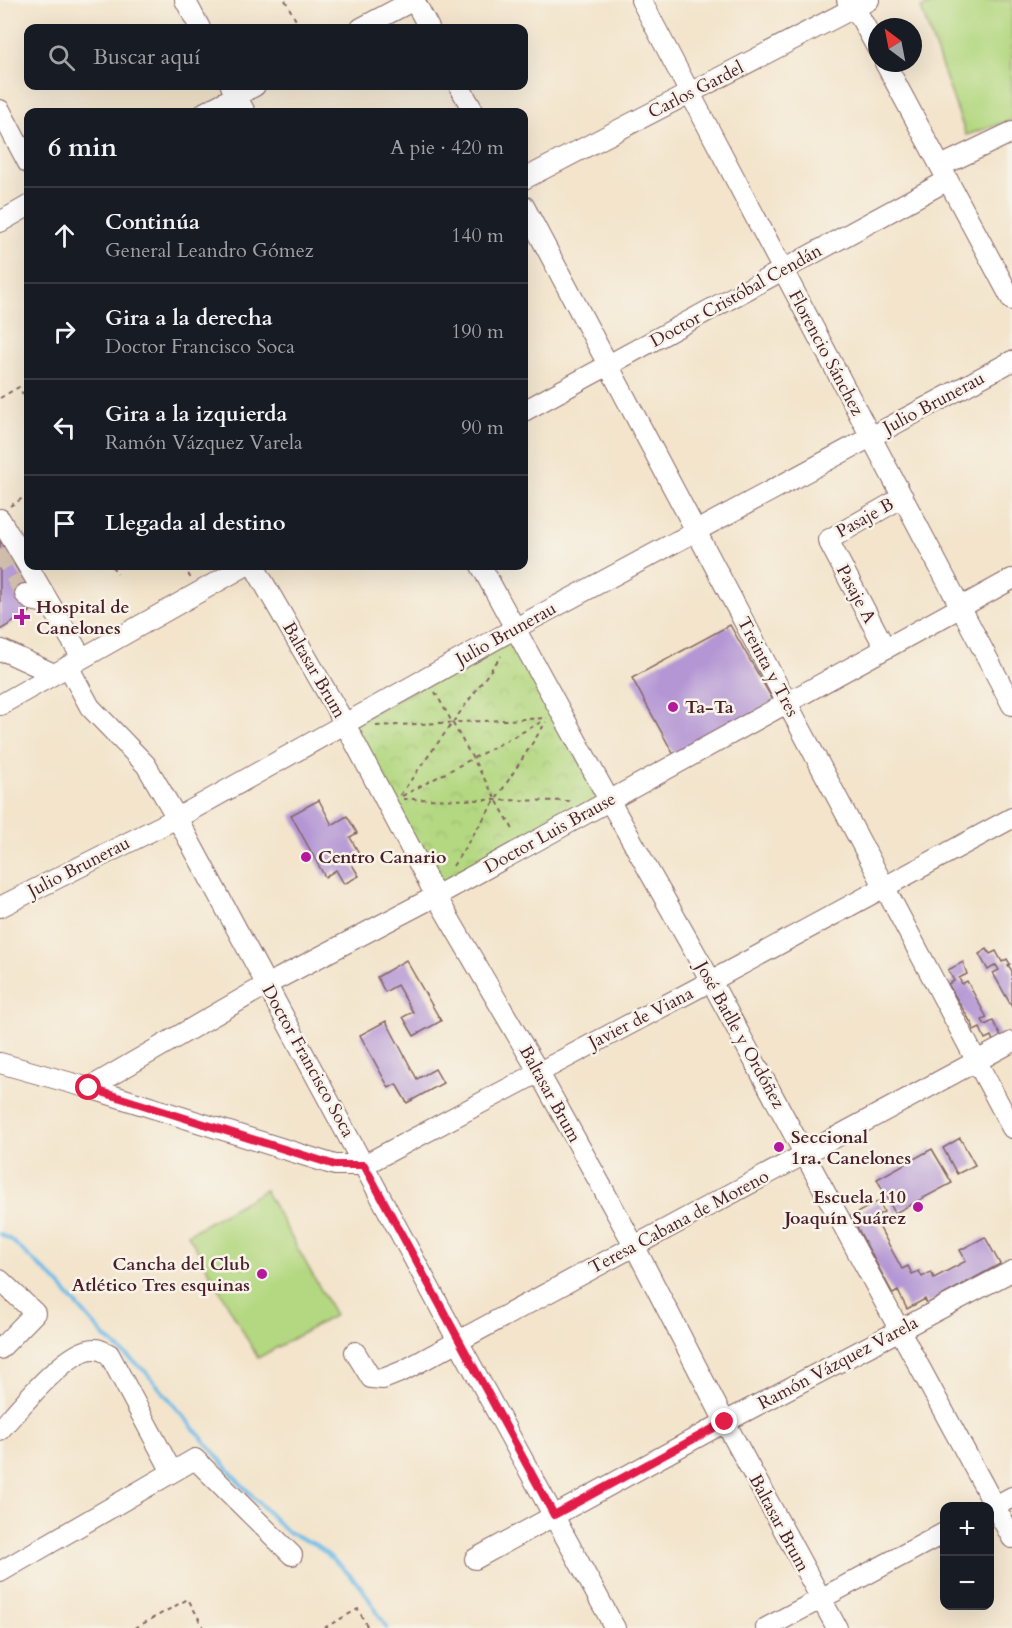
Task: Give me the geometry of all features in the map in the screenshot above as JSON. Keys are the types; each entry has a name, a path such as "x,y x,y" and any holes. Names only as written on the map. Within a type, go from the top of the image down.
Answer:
{"street":[{"path":"185,0 198,24"},
{"path":"369,24 414,0 427,24"},
{"name":"Florencio Sánchez","path":"641,0 1012,705"},
{"path":"857,2 868,27"},
{"name":"Carlos Gardel","path":"528,177 857,2"},
{"path":"890,72 1012,300"},
{"path":"461,90 472,108"},
{"path":"214,108 237,98"},
{"path":"0,110 24,155"},
{"name":"Doctor Cristóbal Cendán","path":"528,409 782,271 1012,132"},
{"path":"0,222 24,208"},
{"name":"Treinta y Tres","path":"528,214 1012,1128"},
{"name":"Julio Brunerau","path":"0,907 177,818 514,629 1012,361"},
{"name":"Pasaje B","path":"828,540 903,497"},
{"name":"Doctor Francisco Soca","path":"5,513 24,551"},
{"name":"Pasaje A","path":"828,540 885,648"},
{"name":"Doctor Francisco Soca","path":"33,570 50,604 68,666 90,707 146,765 177,818 615,1628"},
{"path":"0,705 238,570"},
{"name":"Baltasar Brum","path":"256,570 345,724 435,896 538,1071 635,1247 725,1422 837,1628"},
{"name":"José Batlle y Ordóñez","path":"483,570 711,981 900,1331 999,1504 1012,1538"},
{"name":"Doctor Luis Brause","path":"89,1088 266,985 435,896 1012,579"},
{"path":"25,594 31,600 50,604"},
{"path":"0,652 2,650 68,666"},
{"name":"Javier de Viana","path":"364,1165 1012,818"},
{"name":"Teresa Cabana de Moreno","path":"355,1352 371,1378 383,1379 403,1371 1012,1042"},
{"path":"0,1063 89,1088 335,1165 364,1165"},
{"name":"Ramón Vázquez Varela","path":"475,1559 725,1422 1012,1271"},
{"path":"0,1280 35,1313 0,1349"},
{"path":"0,1430 62,1364 80,1352 96,1349 109,1354 172,1472"},
{"path":"0,1572 195,1459 292,1556"},
{"path":"766,1628 940,1536"}],"path":[{"path":"285,0 298,24"},
{"path":"0,398 20,387 24,395"},
{"path":"5,513 24,498"},
{"path":"114,570 117,574"},
{"path":"397,799 503,653"},
{"path":"432,686 520,841"},
{"path":"345,724 357,727 549,717"},
{"path":"397,799 549,717"},
{"path":"448,874 549,717"},
{"path":"397,799 583,801"},
{"path":"135,1628 188,1599 204,1628"},
{"path":"324,1628 358,1609 368,1628"}],"green space":[{"path":"943,0 1012,0 1012,120 966,135 921,8"},
{"path":"512,637 601,799 440,888 350,725"},
{"name":"Cancha del Club Atlético Tres esquinas","path":"265,1190 335,1315 258,1358 188,1234"}],"building":[{"path":"0,540 30,591 21,596 30,612 0,630"},
{"path":"730,625 774,702 675,757 632,678"},
{"path":"319,800 332,825 347,816 357,833 350,837 361,857 351,863 359,876 344,884 336,870 325,877 291,815"},
{"path":"987,949 990,954 996,951 1002,962 1007,959 1010,964 1008,965 1012,971 1012,1007 993,973 999,970 996,965 988,970 979,954"},
{"path":"406,960 441,1021 414,1036 403,1017 413,1012 397,985 385,992 377,977"},
{"path":"963,962 967,974 959,978 962,984 967,981 987,1018 982,1020 985,1025 993,1021 1001,1037 993,1041 991,1036 985,1039 980,1028 974,1031 948,984 954,981 948,970"},
{"path":"386,1021 417,1079 435,1069 443,1083 407,1103 396,1084 389,1088 360,1035"},
{"path":"960,1138 975,1165 957,1174 943,1148"},
{"path":"932,1149 952,1183 895,1213 877,1179"},
{"path":"879,1201 884,1212 874,1217 902,1269 908,1266 912,1274 919,1271 922,1277 931,1272 934,1278 966,1261 960,1250 985,1237 1000,1264 927,1304 925,1299 907,1309 898,1291 893,1294 851,1216"}],"waterway":[{"path":"0,1234 11,1240 55,1280 106,1338 146,1372 240,1483 286,1531 316,1545 342,1567 362,1588 387,1628"}],"tunnel":[{"path":"0,549 25,594"}],"place":[{"name":"Hospital de Canelones","path":"22,617"},
{"name":"Ta-Ta","path":"673,707"},
{"name":"Centro Canario","path":"306,857"},
{"name":"Seccional 1ra. Canelones","path":"779,1147"},
{"name":"Escuela 110 Joaquín Suárez","path":"918,1207"},
{"name":"Cancha del Club Atlético Tres esquinas","path":"262,1274"}],"route":[{"path":"89,1088 335,1165 364,1165 554,1515 725,1422"}]}
